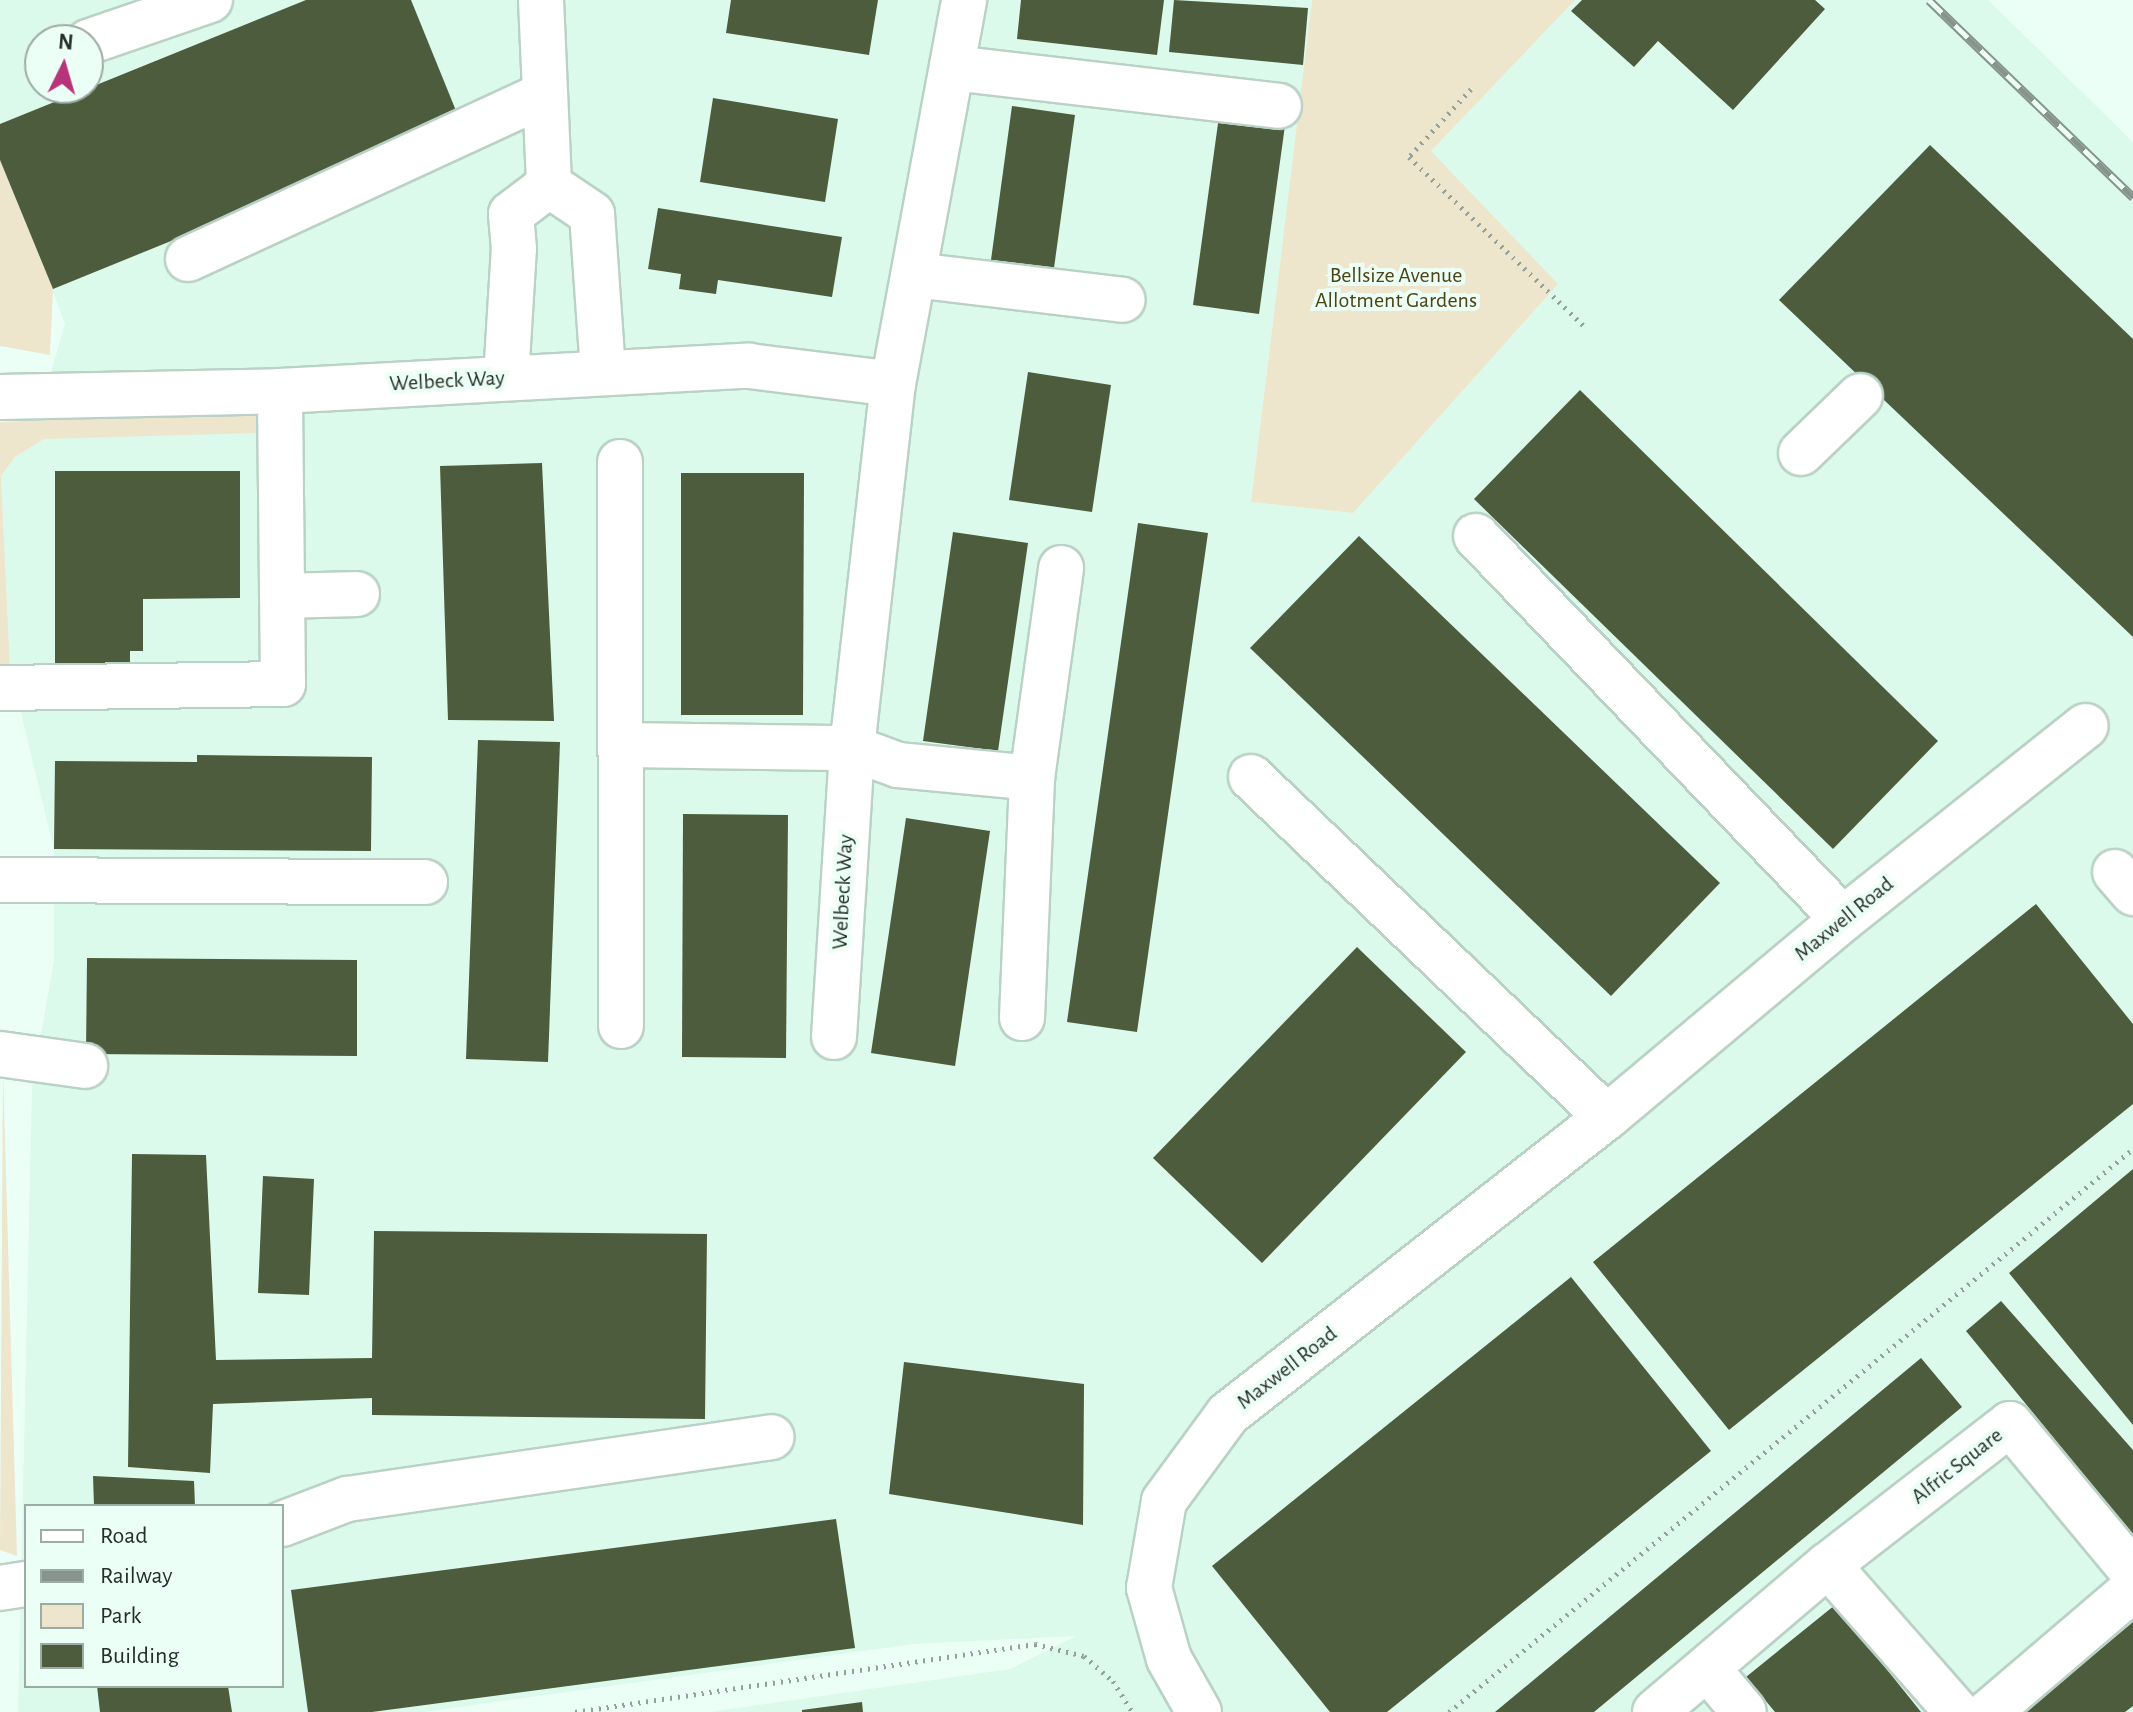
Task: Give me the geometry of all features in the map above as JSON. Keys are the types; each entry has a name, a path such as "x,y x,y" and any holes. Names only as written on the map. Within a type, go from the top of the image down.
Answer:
{"street":[{"path":"104,36 210,0"},
{"path":"541,0 549,185"},
{"name":"Welbeck Way","path":"834,1037 852,748 893,384 964,0"},
{"path":"952,68 1279,106"},
{"path":"188,259 545,94"},
{"path":"549,185 592,214 603,372"},
{"path":"506,378 514,249 511,214 549,185"},
{"path":"914,275 1123,300"},
{"name":"Welbeck Way","path":"0,397 280,391 749,366 893,384"},
{"path":"0,688 283,684 280,391"},
{"path":"1801,453 1860,396"},
{"path":"620,462 624,745 621,1026"},
{"path":"1476,536 1843,919"},
{"path":"1022,1018 1032,778 1061,568"},
{"path":"282,596 357,594"},
{"name":"Maxwell Road","path":"1199,1712 1169,1659 1149,1588 1164,1501 1228,1414 1607,1117 1843,919 2086,726"},
{"path":"624,745 852,748 898,765 1032,778"},
{"path":"1251,777 1607,1117"},
{"path":"0,880 425,882"},
{"path":"0,1054 85,1066"},
{"name":"Alfric Square","path":"1655,1712 1828,1565 2010,1424 2133,1572"},
{"path":"284,1523 359,1497 772,1437"},
{"path":"1828,1565 1957,1712"},
{"path":"0,1588 24,1584"},
{"path":"1989,1712 2133,1589"},
{"path":"1707,1668 1744,1712"}],"path":[{"path":"1471,89 1409,157 1587,329"},
{"path":"1449,1712 2133,1149"},
{"path":"575,1712 1035,1644 1084,1656 1113,1681 1132,1712"}],"shaded area":[{"path":"0,0 1312,0 1251,502 1353,513 1431,151 1575,0 1988,0 2133,142 2133,1712 709,1712 1010,1669 1076,1636 914,1644 424,1712 18,1712 32,1087 54,960 54,849 10,668 1,476 15,457 44,439 38,419 65,323 0,160"}],"green space":[{"name":"Bellsize Avenue Allotment Gardens","path":"1312,0 1575,0 1431,151 1558,284 1353,513 1251,502"},
{"path":"0,160 53,289 50,355 0,346"},
{"path":"259,411 259,433 44,439 15,457 1,476 10,668 0,669 0,422"},
{"path":"3,1071 17,1556 0,1550"}],"building":[{"path":"306,0 411,0 461,123 53,289 0,160 0,124 49,104 104,104 104,82"},
{"path":"731,0 878,0 869,55 726,33"},
{"path":"1021,0 1164,0 1157,55 1017,39"},
{"path":"1174,0 1308,8 1303,65 1169,52"},
{"path":"1582,0 1815,0 1825,9 1733,110 1658,41 1634,67 1571,11"},
{"path":"713,98 838,119 825,202 700,182"},
{"path":"1012,106 1075,115 1054,268 991,260"},
{"path":"1220,109 1286,118 1259,314 1193,305"},
{"path":"1930,145 2133,339 2133,637 1779,300"},
{"path":"658,208 842,237 832,297 718,280 716,294 679,289 681,274 648,269"},
{"path":"1028,372 1111,385 1092,512 1009,500"},
{"path":"1580,390 1938,741 1833,849 1474,499"},
{"path":"542,463 554,721 448,720 440,466"},
{"path":"55,471 240,471 240,598 143,599 143,651 130,651 130,667 55,667"},
{"path":"681,473 804,473 803,715 681,715"},
{"path":"1138,523 1208,533 1137,1032 1067,1022"},
{"path":"953,532 1028,543 998,751 923,741"},
{"path":"1359,536 1720,883 1611,996 1250,648"},
{"path":"478,740 560,742 548,1062 466,1059"},
{"path":"197,755 372,757 371,851 54,849 55,761 197,762"},
{"path":"683,814 788,815 786,1058 682,1057"},
{"path":"906,818 990,831 955,1066 871,1053"},
{"path":"2036,904 2133,1024 2133,1104 1729,1430 1593,1262"},
{"path":"1357,947 1466,1052 1262,1263 1153,1158"},
{"path":"87,958 357,960 357,1056 86,1054"},
{"path":"132,1154 206,1155 216,1360 372,1358 374,1231 707,1234 705,1419 372,1415 372,1398 213,1404 210,1473 128,1467"},
{"path":"2133,1169 2133,1425 2009,1273"},
{"path":"263,1176 314,1179 309,1295 258,1293"},
{"path":"1571,1277 1711,1451 1387,1712 1330,1712 1212,1566"},
{"path":"2001,1301 2133,1450 2133,1535 1966,1331"},
{"path":"1921,1358 1962,1407 1594,1712 1495,1712"},
{"path":"904,1362 1084,1384 1083,1525 889,1494"},
{"path":"93,1476 194,1481 195,1504 94,1504"},
{"path":"836,1519 855,1648 372,1712 308,1712 291,1590"},
{"path":"1835,1605 1921,1712 1775,1712 1746,1677"},
{"path":"2133,1622 2133,1706 2125,1712 2025,1712"},
{"path":"97,1688 228,1688 232,1712 100,1712"},
{"path":"862,1702 863,1712 802,1712 802,1710"}],"railway":[{"path":"1929,0 2133,197"}]}
